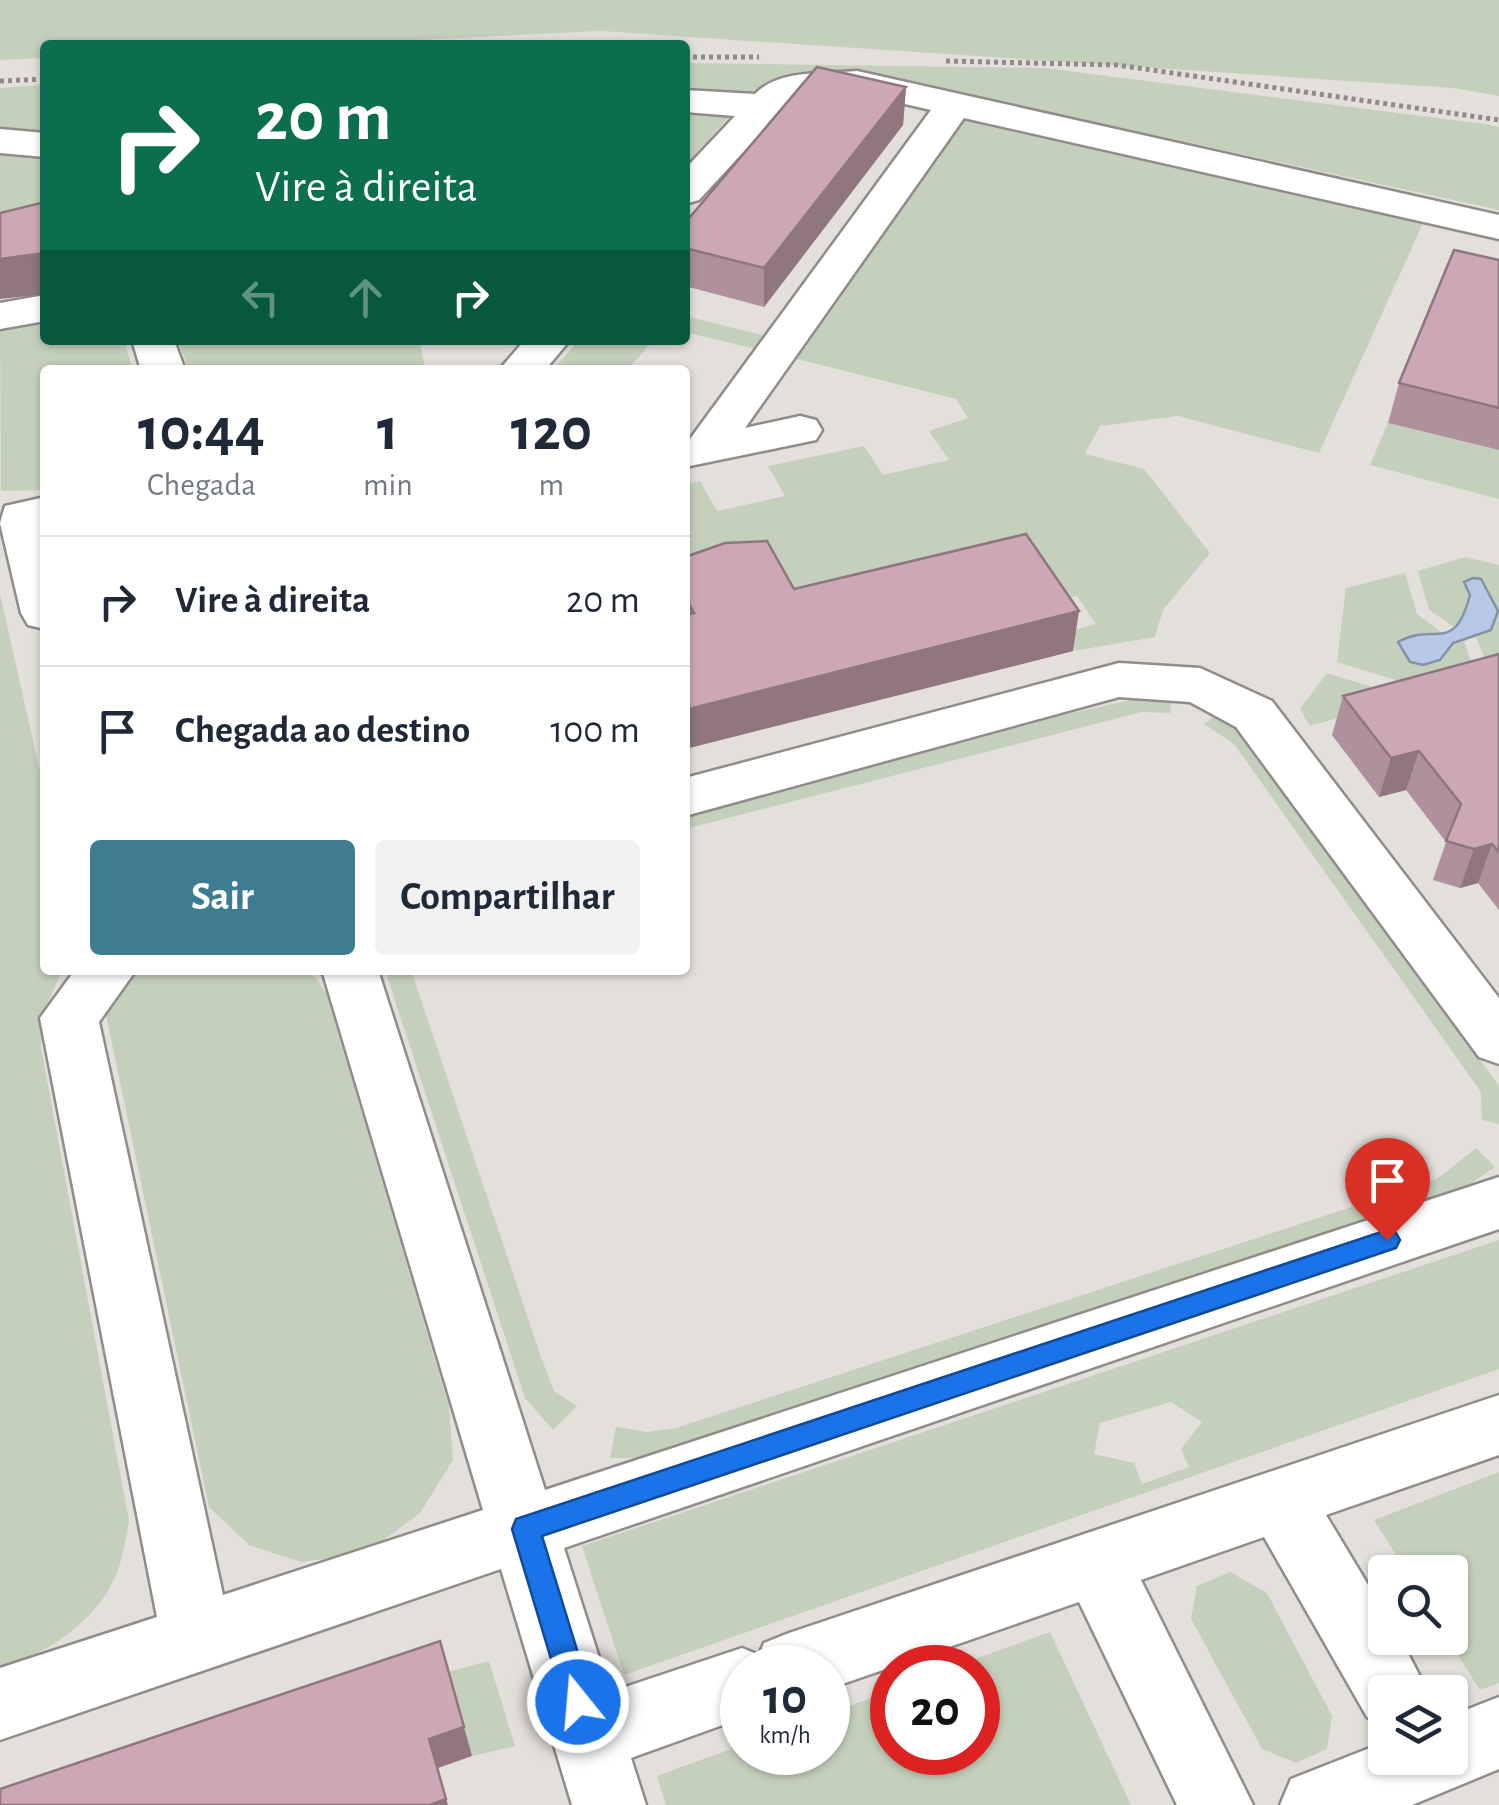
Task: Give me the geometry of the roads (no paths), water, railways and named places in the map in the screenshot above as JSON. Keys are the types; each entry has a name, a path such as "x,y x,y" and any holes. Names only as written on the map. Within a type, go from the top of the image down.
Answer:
{"lane":[{"path":"690,187 781,89 857,82 1499,228"},
{"path":"690,100 764,106"},
{"path":"696,452 955,104"},
{"path":"0,142 40,145"},
{"path":"0,316 40,309"},
{"path":"526,365 544,345"},
{"path":"696,452 800,430"},
{"path":"22,514 40,592"},
{"path":"690,795 1119,680 1200,685 1254,714 1499,1042"},
{"path":"104,975 69,1018 197,1638"},
{"path":"352,975 610,1805"},
{"path":"0,1704 1499,1203"},
{"path":"850,1647 1499,1425"},
{"path":"1280,1500 1382,1675"},
{"path":"1096,1563 1216,1805"},
{"path":"588,1736 720,1691"},
{"path":"1468,1746 1499,1734"},
{"path":"1324,1804 1394,1775"}],"water":[{"path":"1481,579 1498,611 1491,630 1453,643 1440,660 1423,665 1410,662 1398,642 1411,636 1450,631 1464,614 1470,595 1464,582"}]}
